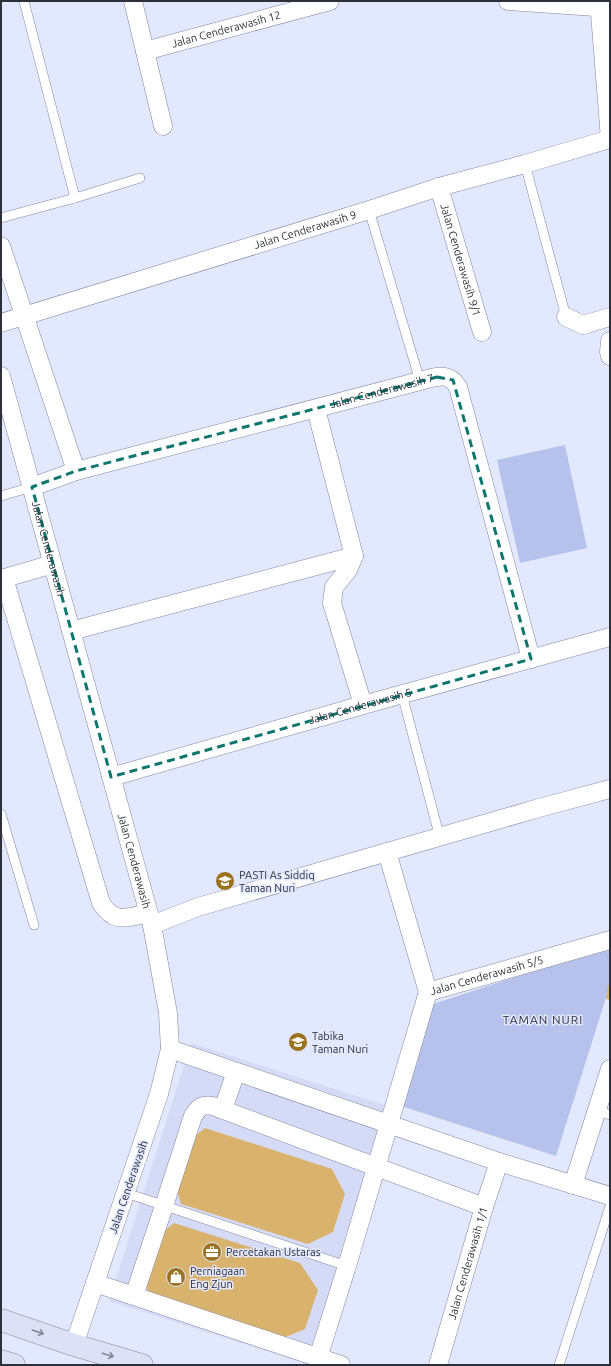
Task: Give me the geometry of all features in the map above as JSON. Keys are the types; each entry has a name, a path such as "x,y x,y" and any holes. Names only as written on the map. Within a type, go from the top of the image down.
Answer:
{"main road":[{"path":"1,1320 74,1345 142,1365"},
{"path":"1,1361 14,1365"}],"street":[{"path":"133,1 163,126"},
{"name":"Jalan Cenderawasih 12","path":"145,51 330,1"},
{"path":"508,1 603,5 610,139"},
{"name":"Jalan Cenderawasih 9","path":"1,323 369,210 439,187 610,139"},
{"name":"Jalan Cenderawasih 9/1","path":"439,187 482,332"},
{"path":"1,246 76,471"},
{"path":"566,317 583,325 610,317"},
{"path":"610,341 610,356"},
{"name":"Jalan Cenderawasih","path":"1,376 4,397 32,487 150,919 168,1013 170,1050 159,1094 74,1345"},
{"name":"Jalan Cenderawasih 7","path":"32,487 76,471 420,381 437,377 447,377 453,380 458,387 531,659"},
{"path":"316,409 354,556 348,570 334,587 332,603 363,705"},
{"path":"71,632 354,556"},
{"path":"53,564 2,578 101,903 107,913 118,918 150,919 198,907 440,838 539,808 610,789"},
{"name":"Jalan Cenderawasih 5","path":"111,777 402,694 610,637"},
{"path":"387,852 428,992"},
{"name":"Jalan Cenderawasih 5/5","path":"318,1358 347,1266 428,992 610,940"},
{"path":"170,1050 499,1162 610,1196"},
{"path":"573,1185 604,1112 610,1069"},
{"path":"223,1110 236,1072"},
{"path":"134,1296 193,1116 198,1109 205,1105 213,1106 484,1207"},
{"name":"Jalan Cenderawasih 1/1","path":"438,1365 484,1207 499,1162"},
{"path":"95,1283 341,1365"}],"lane":[{"path":"24,1 75,198"},
{"path":"525,164 566,317"},
{"path":"1,218 75,198 140,178"},
{"path":"369,210 420,381"},
{"path":"1,496 32,487"},
{"path":"402,694 440,838"},
{"path":"1,814 34,925"},
{"path":"126,1193 347,1266"},
{"path":"559,1365 610,1206"}],"highlighted area":[{"path":"437,377 453,380 531,659 111,777 32,487 76,471 420,381"}],"shaded area":[{"path":"565,445 587,548 520,563 497,460"},
{"path":"610,946 610,985 556,1156 398,1105 430,1005"},
{"path":"191,1043 391,1107 309,1365 109,1301"}],"building":[{"path":"610,983 610,1000 606,999"},
{"path":"205,1128 332,1169 345,1194 333,1232 308,1244 181,1204 174,1180 186,1143"},
{"path":"174,1223 300,1263 318,1290 305,1329 276,1341 150,1300 144,1277 156,1238"}],"place":[{"name":"PASTI As Siddiq Taman Nuri","path":"225,881"},
{"name":"Tabika Taman Nuri","path":"298,1042"},
{"name":"Percetakan Ustaras","path":"212,1252"},
{"name":"Perniagaan Eng Zjun","path":"176,1277"}],"district":[{"name":"TAMAN NURI","path":"543,1020"}]}
